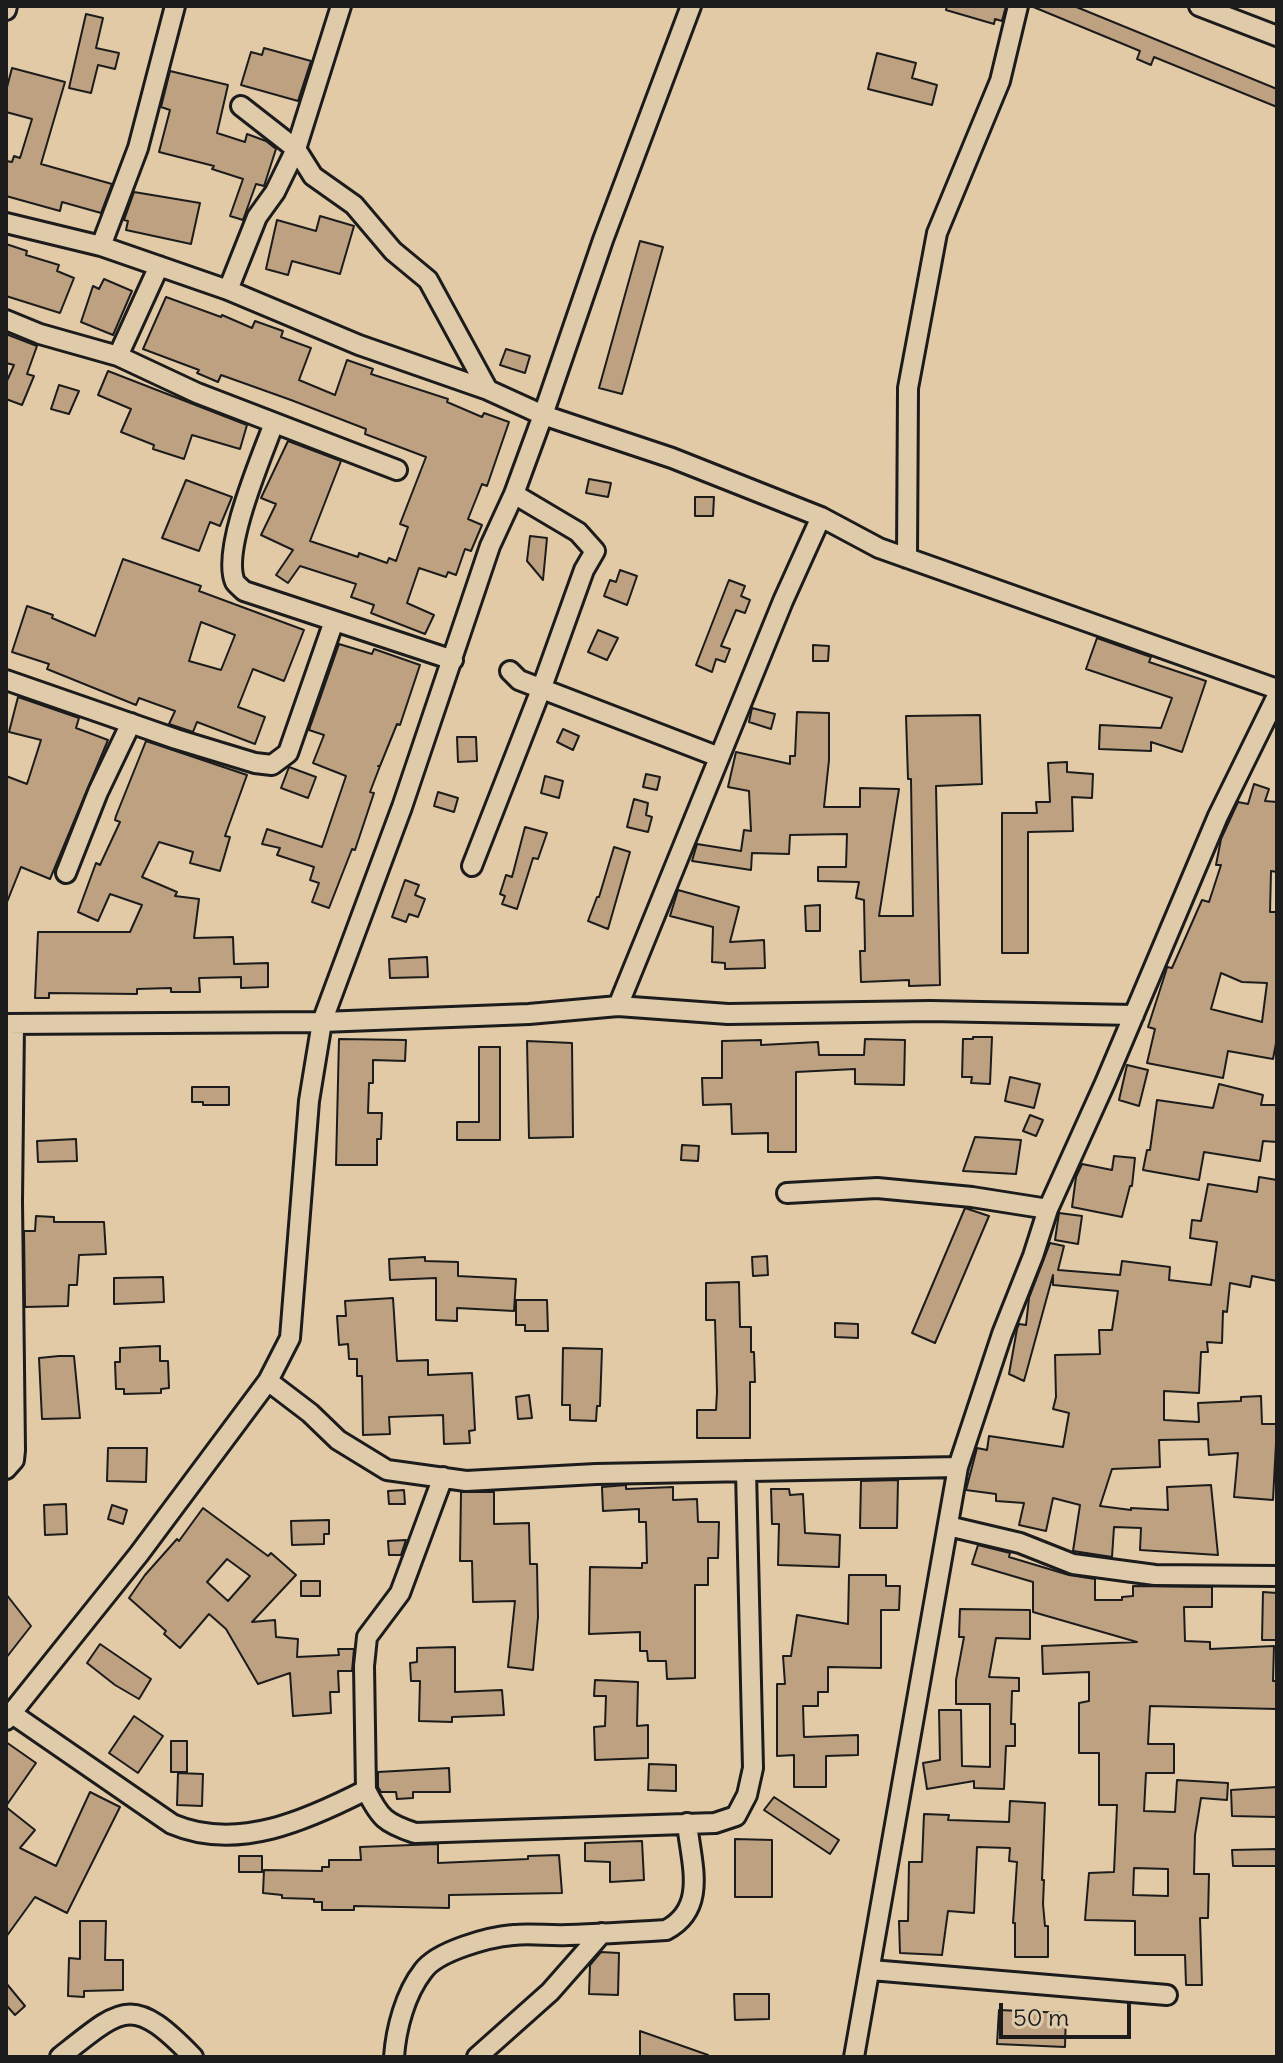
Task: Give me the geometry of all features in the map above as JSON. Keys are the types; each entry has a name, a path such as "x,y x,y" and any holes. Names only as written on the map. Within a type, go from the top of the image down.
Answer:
{"street":[{"path":"101,246 138,148 175,6"},
{"path":"228,290 257,217 275,192 296,149 341,6"},
{"path":"366,1790 260,1832 227,1837 194,1833 172,1824 8,1716 139,1554 268,1381 290,1338 309,1101 322,1022 453,660 490,546 514,494 603,240 691,6"},
{"path":"907,558 908,388 937,233 1000,81 1018,6"},
{"path":"1199,6 1238,12 1277,36"},
{"path":"241,106 296,149 313,176 354,205 393,251 428,280 488,390"},
{"path":"6,223 101,246 228,290 359,345 488,390 543,415 672,458 821,517 879,548 1277,689"},
{"path":"118,356 159,266"},
{"path":"6,320 40,334 118,356 197,393 397,470"},
{"path":"274,423 238,521 233,570 235,583 244,591 453,660"},
{"path":"472,866 584,570 595,551 578,532 514,494"},
{"path":"618,1006 783,601 821,517"},
{"path":"6,680 255,763 272,765 288,753 334,621"},
{"path":"510,671 519,680 719,757"},
{"path":"854,2057 958,1467 1048,1209 1218,816 1277,696"},
{"path":"66,873 98,792 131,723"},
{"path":"6,1469 14,1460 15,1450 9,1201 10,1024 322,1022 529,1014 618,1006 728,1014 931,1011 1134,1015"},
{"path":"787,1193 877,1188 972,1197 1048,1209"},
{"path":"268,1381 310,1413 338,1440 387,1470 466,1481 958,1467"},
{"path":"443,1477 400,1593 367,1637 364,1666 366,1790 377,1812 389,1824 415,1833 715,1823 736,1816 747,1795 753,1768 746,1471"},
{"path":"948,1526 1020,1543 1073,1564 1155,1575 1277,1576"},
{"path":"394,2057 395,2036 405,2006 423,1969 441,1956 511,1935 666,1930 679,1923 687,1915 694,1899 687,1823"},
{"path":"477,2057 550,1992 602,1933"},
{"path":"871,1970 1167,1995"},
{"path":"60,2057 107,2020 121,2015 144,2016 166,2030 193,2057"}],"building":[{"path":"947,6 1006,6 1002,21 995,19 994,24 946,10"},
{"path":"1031,6 1074,6 1277,89 1277,107 1154,57 1151,65 1137,59 1140,51"},
{"path":"86,14 103,18 96,48 119,53 115,69 98,65 91,93 69,88"},
{"path":"264,48 311,61 298,101 241,85 251,52 262,55"},
{"path":"877,53 916,63 912,78 937,85 932,105 868,89"},
{"path":"12,68 65,82 41,164 112,184 101,213 62,202 60,211 6,196 6,161 12,162 14,156 20,158 32,119 6,112 6,91"},
{"path":"170,71 228,85 217,133 245,142 247,134 266,141 276,149 264,186 256,184 243,220 230,216 243,179 212,169 214,166 159,152 170,110 161,107"},
{"path":"134,192 200,203 191,244 126,230 128,221 124,220"},
{"path":"320,216 354,226 340,274 292,261 288,275 266,269 277,220 316,231"},
{"path":"640,241 663,247 622,394 599,388"},
{"path":"6,244 27,251 26,255 59,265 57,271 74,278 60,313 6,296"},
{"path":"104,279 132,291 113,335 81,322 93,286 99,289"},
{"path":"166,297 252,328 255,321 283,331 281,337 311,348 299,380 335,395 347,360 373,369 371,374 448,399 447,402 482,417 484,413 509,422 487,486 482,484 468,519 482,525 471,551 465,549 456,575 448,572 446,577 419,568 407,603 434,615 425,634 371,613 374,605 351,597 356,584 300,566 288,583 276,575 293,550 261,535 276,504 261,498 288,441 341,461 310,541 358,557 359,553 387,563 389,558 396,561 408,527 400,524 426,457 365,434 366,429 291,400 221,375 218,382 197,373 199,370 143,349"},
{"path":"6,334 37,346 27,374 34,376 22,405 6,399 6,383 14,365 6,363"},
{"path":"506,349 530,356 525,373 500,365"},
{"path":"108,371 247,425 240,449 192,435 184,459 153,449 154,445 121,432 131,409 98,395"},
{"path":"59,385 79,391 69,414 51,409"},
{"path":"589,479 611,483 608,497 586,493"},
{"path":"186,480 232,497 220,526 210,522 199,551 162,538"},
{"path":"695,497 714,497 713,516 695,516"},
{"path":"530,536 547,538 543,580 527,561"},
{"path":"123,559 201,586 199,591 304,630 284,681 253,669 238,707 265,717 255,744 197,722 193,732 169,724 175,711 139,698 136,705 47,669 49,664 12,652 27,606 95,636","holes":["201,622 235,635 221,670 189,661"]},
{"path":"620,570 637,576 627,605 604,596 610,580 616,582"},
{"path":"729,580 745,586 741,596 750,600 745,613 736,610 721,646 730,649 725,662 716,659 712,672 696,665"},
{"path":"598,630 618,638 607,660 588,652"},
{"path":"1097,638 1151,657 1149,662 1206,681 1182,752 1151,742 1151,751 1099,749 1100,725 1161,728 1172,698 1086,669"},
{"path":"339,644 372,654 374,649 420,665 400,725 397,724 370,792 374,793 355,850 352,849 329,908 312,902 319,883 310,880 314,867 277,855 280,848 262,844 267,829 322,847 346,776 313,763 324,735 309,730"},
{"path":"813,645 829,646 828,661 813,661"},
{"path":"18,697 79,718 76,728 108,740 50,879 21,867 7,902 6,776 27,784 41,740 9,732"},
{"path":"752,708 775,714 771,729 749,722"},
{"path":"797,712 829,713 829,760 824,807 860,807 860,788 899,789 879,916 913,916 911,779 908,779 906,716 980,715 982,784 936,786 940,985 909,986 909,980 861,982 860,951 865,951 864,900 856,898 859,882 818,881 818,867 846,867 847,834 790,835 789,854 752,853 751,870 692,861 697,844 741,851 744,830 751,831 749,791 728,787 736,752 790,764 790,756 795,756"},
{"path":"563,729 579,736 573,750 557,742"},
{"path":"457,737 476,737 477,761 458,762"},
{"path":"146,741 247,775 225,836 230,837 220,871 190,863 193,852 159,842 142,877 177,892 175,896 199,899 194,938 233,937 234,964 268,963 268,987 241,988 241,977 199,978 200,992 171,992 171,988 137,989 137,994 49,993 49,998 35,998 38,932 130,932 142,905 110,894 98,921 78,912 96,863 100,865 120,822 115,820 116,816"},
{"path":"1067,762 1067,772 1093,774 1092,798 1072,797 1073,831 1028,832 1028,953 1002,953 1002,813 1037,813 1036,802 1050,802 1048,763"},
{"path":"289,767 316,777 308,798 281,788"},
{"path":"646,774 660,777 657,790 643,787"},
{"path":"545,776 563,781 559,798 541,793"},
{"path":"1254,784 1269,789 1265,801 1277,802 1277,872 1271,871 1270,912 1277,912 1277,1038 1273,1059 1228,1051 1223,1078 1147,1063 1155,1029 1148,1027 1167,967 1172,968 1202,900 1209,902 1221,865 1216,865 1221,839 1238,802 1248,804","holes":["1221,973 1242,982 1267,983 1262,1022 1211,1009"]},
{"path":"438,792 458,798 454,812 434,806"},
{"path":"634,799 648,803 646,815 652,817 648,832 627,827"},
{"path":"525,827 547,833 538,859 533,858 517,909 502,904 505,896 500,894 506,875 512,877"},
{"path":"614,847 630,852 608,929 588,921 599,897"},
{"path":"405,880 419,885 415,895 425,899 418,917 409,914 406,922 392,917"},
{"path":"678,890 739,907 730,942 764,940 765,968 725,969 725,963 712,962 713,927 670,916"},
{"path":"820,905 820,931 806,931 805,906"},
{"path":"427,957 428,977 390,978 389,959"},
{"path":"992,1037 990,1084 971,1083 972,1077 962,1077 963,1039"},
{"path":"339,1039 406,1040 405,1061 373,1060 368,1113 382,1113 381,1139 377,1139 377,1165 336,1165"},
{"path":"865,1039 905,1040 904,1085 855,1084 855,1069 796,1072 796,1152 768,1152 768,1133 732,1134 731,1104 703,1105 702,1078 722,1078 722,1041 761,1040 761,1045 818,1042 819,1055 864,1055"},
{"path":"527,1041 572,1043 573,1137 529,1138"},
{"path":"479,1047 500,1047 500,1140 457,1140 457,1122 479,1122"},
{"path":"1127,1065 1148,1070 1139,1106 1119,1100"},
{"path":"1010,1077 1040,1084 1034,1108 1005,1101"},
{"path":"1219,1084 1263,1095 1261,1105 1277,1105 1277,1142 1263,1141 1260,1161 1204,1152 1199,1180 1143,1170 1147,1150 1150,1150 1157,1100 1213,1108"},
{"path":"192,1087 229,1087 229,1105 192,1102"},
{"path":"1030,1115 1043,1120 1036,1136 1023,1131"},
{"path":"975,1137 1021,1140 1016,1174 963,1171"},
{"path":"76,1139 77,1161 38,1162 37,1141"},
{"path":"682,1145 699,1146 698,1161 681,1160"},
{"path":"1114,1156 1135,1158 1132,1186 1122,1217 1072,1207 1076,1177 1082,1164 1112,1170"},
{"path":"1259,1177 1277,1180 1277,1281 1252,1276 1250,1287 1230,1283 1227,1312 1223,1311 1222,1343 1207,1342 1208,1352 1201,1352 1199,1393 1164,1391 1164,1420 1199,1422 1198,1403 1241,1401 1241,1397 1261,1396 1262,1424 1277,1424 1273,1500 1234,1497 1238,1453 1209,1455 1208,1439 1159,1440 1160,1467 1112,1469 1100,1506 1168,1510 1167,1487 1211,1485 1218,1555 1140,1550 1141,1528 1114,1527 1112,1557 1073,1551 1080,1505 1053,1498 1046,1531 1019,1525 1024,1503 996,1501 996,1494 966,1490 977,1448 987,1450 989,1436 1063,1447 1069,1413 1053,1409 1056,1397 1055,1355 1100,1354 1099,1330 1112,1330 1118,1291 1053,1285 1053,1275 1024,1381 1009,1374 1017,1329 1019,1324 1026,1325 1029,1298 1050,1243 1064,1246 1058,1270 1120,1275 1122,1261 1170,1267 1169,1280 1211,1285 1217,1242 1190,1238 1192,1220 1201,1221 1208,1184 1257,1192"},
{"path":"965,1208 989,1216 935,1343 912,1333"},
{"path":"1059,1213 1082,1216 1078,1244 1055,1240"},
{"path":"36,1216 54,1217 54,1222 104,1222 106,1254 79,1255 77,1285 69,1285 68,1306 25,1307 24,1231 35,1231"},
{"path":"767,1256 768,1275 753,1276 752,1257"},
{"path":"425,1257 425,1261 458,1262 458,1276 516,1279 514,1311 457,1308 457,1321 436,1320 436,1278 390,1280 389,1259"},
{"path":"163,1277 164,1302 114,1304 114,1278"},
{"path":"739,1282 740,1327 751,1327 751,1352 754,1352 755,1382 750,1382 750,1438 697,1438 697,1410 716,1410 715,1320 706,1320 706,1283"},
{"path":"393,1298 397,1361 428,1360 428,1375 472,1373 475,1430 469,1431 470,1443 444,1444 443,1415 389,1417 390,1434 363,1435 362,1376 357,1376 357,1359 349,1359 348,1344 339,1345 337,1316 346,1316 345,1301"},
{"path":"516,1300 547,1300 548,1331 525,1331 525,1325 516,1325"},
{"path":"835,1323 858,1324 858,1338 835,1337"},
{"path":"160,1346 160,1361 168,1361 169,1388 161,1389 161,1393 124,1394 124,1389 116,1389 115,1362 120,1362 120,1348"},
{"path":"563,1348 602,1349 600,1406 597,1406 596,1421 570,1420 570,1405 562,1405"},
{"path":"74,1356 80,1418 42,1419 39,1358"},
{"path":"529,1395 532,1418 518,1419 516,1397"},
{"path":"108,1448 147,1448 146,1482 107,1481"},
{"path":"898,1480 897,1528 860,1528 861,1481"},
{"path":"626,1485 626,1489 673,1487 673,1500 697,1499 698,1522 719,1522 718,1558 708,1558 708,1585 695,1585 695,1678 667,1679 666,1661 648,1661 647,1651 640,1651 640,1632 589,1634 590,1567 642,1568 642,1563 647,1563 646,1522 639,1522 639,1509 603,1511 602,1487"},
{"path":"771,1489 789,1489 790,1495 803,1494 805,1533 840,1535 839,1567 778,1565 779,1524 772,1524"},
{"path":"404,1490 405,1504 389,1504 388,1491"},
{"path":"461,1492 494,1492 494,1524 529,1523 530,1564 537,1564 538,1617 533,1670 508,1667 515,1601 473,1602 472,1561 460,1561"},
{"path":"66,1504 67,1534 45,1535 44,1505"},
{"path":"112,1505 127,1510 123,1524 108,1519"},
{"path":"203,1508 268,1556 271,1553 296,1575 252,1622 275,1620 276,1637 298,1639 297,1657 339,1655 338,1649 354,1649 352,1671 338,1671 339,1692 330,1692 331,1713 293,1716 290,1673 258,1684 226,1629 209,1614 180,1648 129,1598 145,1575 177,1539 179,1541","holes":["227,1559 250,1576 228,1601 207,1582"]},
{"path":"329,1520 329,1534 324,1534 324,1544 292,1545 291,1521"},
{"path":"406,1540 401,1555 389,1555 388,1541"},
{"path":"978,1545 1010,1553 1009,1557 1069,1575 1095,1579 1095,1600 1122,1600 1122,1597 1133,1596 1133,1586 1212,1587 1212,1607 1184,1607 1185,1641 1210,1642 1210,1649 1274,1646 1273,1681 1277,1681 1277,1709 1150,1706 1148,1744 1174,1744 1174,1773 1146,1773 1144,1811 1175,1812 1177,1780 1228,1783 1227,1800 1201,1798 1195,1835 1194,1874 1209,1874 1208,1918 1200,1918 1202,1985 1186,1985 1185,1955 1135,1955 1135,1921 1085,1920 1089,1873 1114,1872 1117,1805 1099,1805 1099,1753 1079,1753 1079,1703 1089,1701 1089,1672 1043,1674 1042,1646 1137,1642 1033,1612 1033,1582 972,1564","holes":["1134,1868 1168,1869 1168,1896 1133,1895"]},
{"path":"849,1575 886,1575 886,1586 900,1586 899,1610 881,1610 881,1668 828,1667 828,1692 818,1692 818,1706 803,1706 804,1737 858,1735 858,1755 826,1756 826,1787 794,1787 794,1755 777,1756 777,1684 785,1684 783,1656 791,1656 797,1615 848,1624"},
{"path":"301,1581 320,1581 320,1596 301,1596"},
{"path":"1263,1592 1277,1593 1276,1640 1262,1640"},
{"path":"6,1594 31,1626 6,1658"},
{"path":"960,1609 1030,1610 1030,1639 996,1638 989,1677 1019,1678 1019,1691 1012,1691 1011,1724 1015,1724 1015,1746 1006,1746 1004,1789 974,1788 974,1781 927,1789 923,1763 940,1760 939,1710 961,1710 962,1766 990,1767 990,1704 956,1704 956,1680 964,1637 959,1637"},
{"path":"100,1644 151,1679 139,1699 87,1663"},
{"path":"455,1647 455,1692 502,1690 504,1715 452,1717 452,1722 419,1721 420,1681 411,1681 410,1663 417,1662 417,1648"},
{"path":"595,1680 638,1682 637,1726 648,1725 648,1758 595,1760 594,1727 605,1726 606,1696 594,1696"},
{"path":"134,1716 163,1736 138,1773 109,1753"},
{"path":"171,1741 187,1741 187,1772 171,1772"},
{"path":"6,1742 36,1763 6,1806"},
{"path":"649,1764 676,1765 676,1791 648,1790"},
{"path":"449,1768 450,1792 413,1792 413,1798 397,1799 396,1792 381,1792 378,1787 378,1772"},
{"path":"178,1773 203,1774 202,1806 177,1805"},
{"path":"1277,1787 1277,1817 1232,1816 1231,1790"},
{"path":"90,1792 120,1807 67,1913 35,1897 6,1937 6,1807 35,1830 20,1848 56,1866"},
{"path":"774,1797 839,1840 830,1854 764,1810"},
{"path":"1010,1801 1045,1803 1042,1880 1045,1926 1048,1926 1048,1957 1015,1957 1013,1923 1017,1862 1009,1861 1010,1848 977,1847 974,1913 948,1911 942,1955 900,1953 899,1921 908,1921 909,1862 922,1862 924,1814 949,1815 948,1820 1009,1822"},
{"path":"735,1839 772,1840 772,1897 735,1897"},
{"path":"642,1841 644,1880 610,1882 610,1862 585,1861 585,1843"},
{"path":"438,1844 438,1863 559,1855 562,1893 449,1895 449,1908 354,1906 354,1910 322,1910 322,1902 314,1902 314,1899 282,1898 282,1895 263,1893 264,1870 322,1871 322,1867 329,1867 329,1860 361,1860 360,1847"},
{"path":"1277,1849 1277,1866 1233,1866 1232,1850"},
{"path":"239,1856 262,1856 262,1872 239,1872"},
{"path":"80,1921 106,1921 105,1960 123,1960 123,1990 84,1991 84,1997 68,1996 69,1958 80,1959"},
{"path":"601,1952 619,1953 618,1995 589,1994 590,1965"},
{"path":"6,1983 25,2006 15,2015 6,2005"},
{"path":"734,1994 769,1994 769,2019 735,2020"},
{"path":"999,2010 1066,2013 1065,2047 997,2044"},
{"path":"640,2031 708,2055 708,2057 640,2057"}]}
